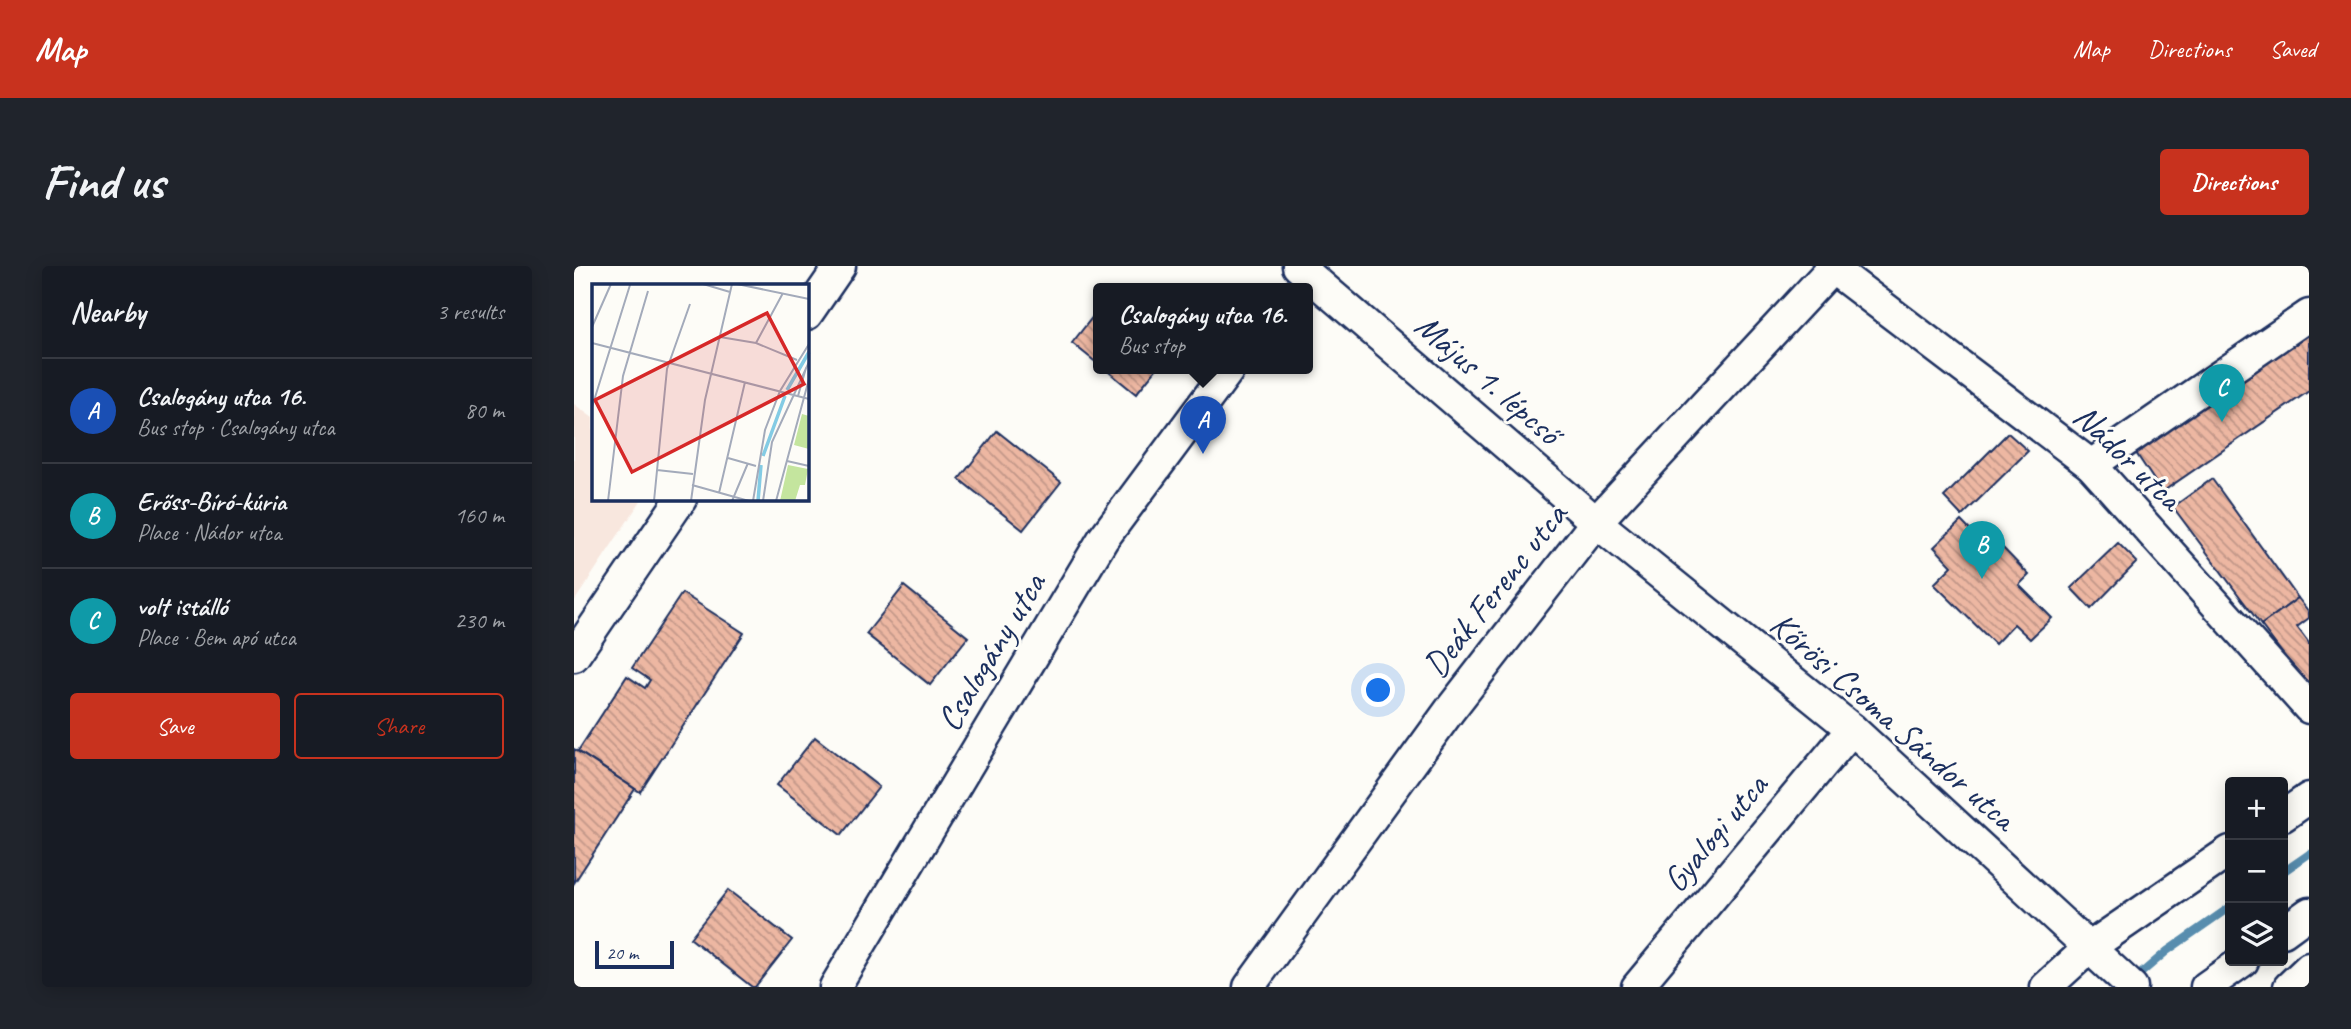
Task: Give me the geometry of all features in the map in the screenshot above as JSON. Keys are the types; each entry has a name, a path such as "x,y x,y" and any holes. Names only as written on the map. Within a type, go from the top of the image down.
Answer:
{"street":[{"path":"808,313 840,266"},
{"name":"Nádor utca","path":"1833,267 2091,465 2309,708"},
{"name":"Deák Ferenc utca","path":"1249,987 1450,710 1596,522 1833,267"},
{"name":"Május 1. lépcső","path":"1304,273 1596,522"},
{"path":"2091,465 2309,315"},
{"name":"Csalogány utca","path":"835,987 1103,539 1226,374"},
{"path":"574,656 680,500"},
{"name":"Kőrösi Csoma Sándor utca","path":"1596,522 1852,729 2132,987"},
{"name":"Gyalogi utca","path":"1637,987 1852,729"},
{"path":"2288,813 2309,798"},
{"path":"2046,987 2097,953 2225,855"},
{"path":"2288,929 2309,914"},
{"path":"2206,987 2236,966"},
{"path":"2289,987 2309,968"}],"shaded area":[{"path":"574,404 592,417 592,500 641,500 574,602"}],"building":[{"path":"1093,316 1093,360 1072,343"},
{"path":"2309,333 2309,391 2162,492 2136,453"},
{"path":"1111,374 1152,374 1136,394"},
{"path":"997,431 1061,482 1023,530 959,479"},
{"path":"2008,433 2028,451 1962,516 1944,497"},
{"path":"2212,479 2298,598 2261,625 2173,507"},
{"path":"1961,521 1992,553 2000,545 2029,575 2019,585 2052,618 2030,639 2014,624 1995,644 1934,584 1952,566 1934,547"},
{"path":"2118,543 2137,562 2091,609 2071,588"},
{"path":"904,586 968,637 930,685 866,634"},
{"path":"682,593 744,633 640,792 578,751 627,676 645,688 650,680 632,668"},
{"path":"2298,598 2309,612 2309,618 2297,627 2309,643 2309,689 2261,625"},
{"path":"815,737 879,787 841,835 777,785"},
{"path":"574,749 635,789 574,883"},
{"path":"728,890 792,940 755,987 690,938"}],"waterway":[{"path":"2288,869 2309,854"},
{"path":"2132,981 2167,951 2225,910"}],"place":[{"name":"volt istálló","path":"2222,422"},
{"name":"Csalogány utca 16.","path":"1203,454"},
{"name":"Erőss-Bíró-kúria","path":"1982,579"}]}
